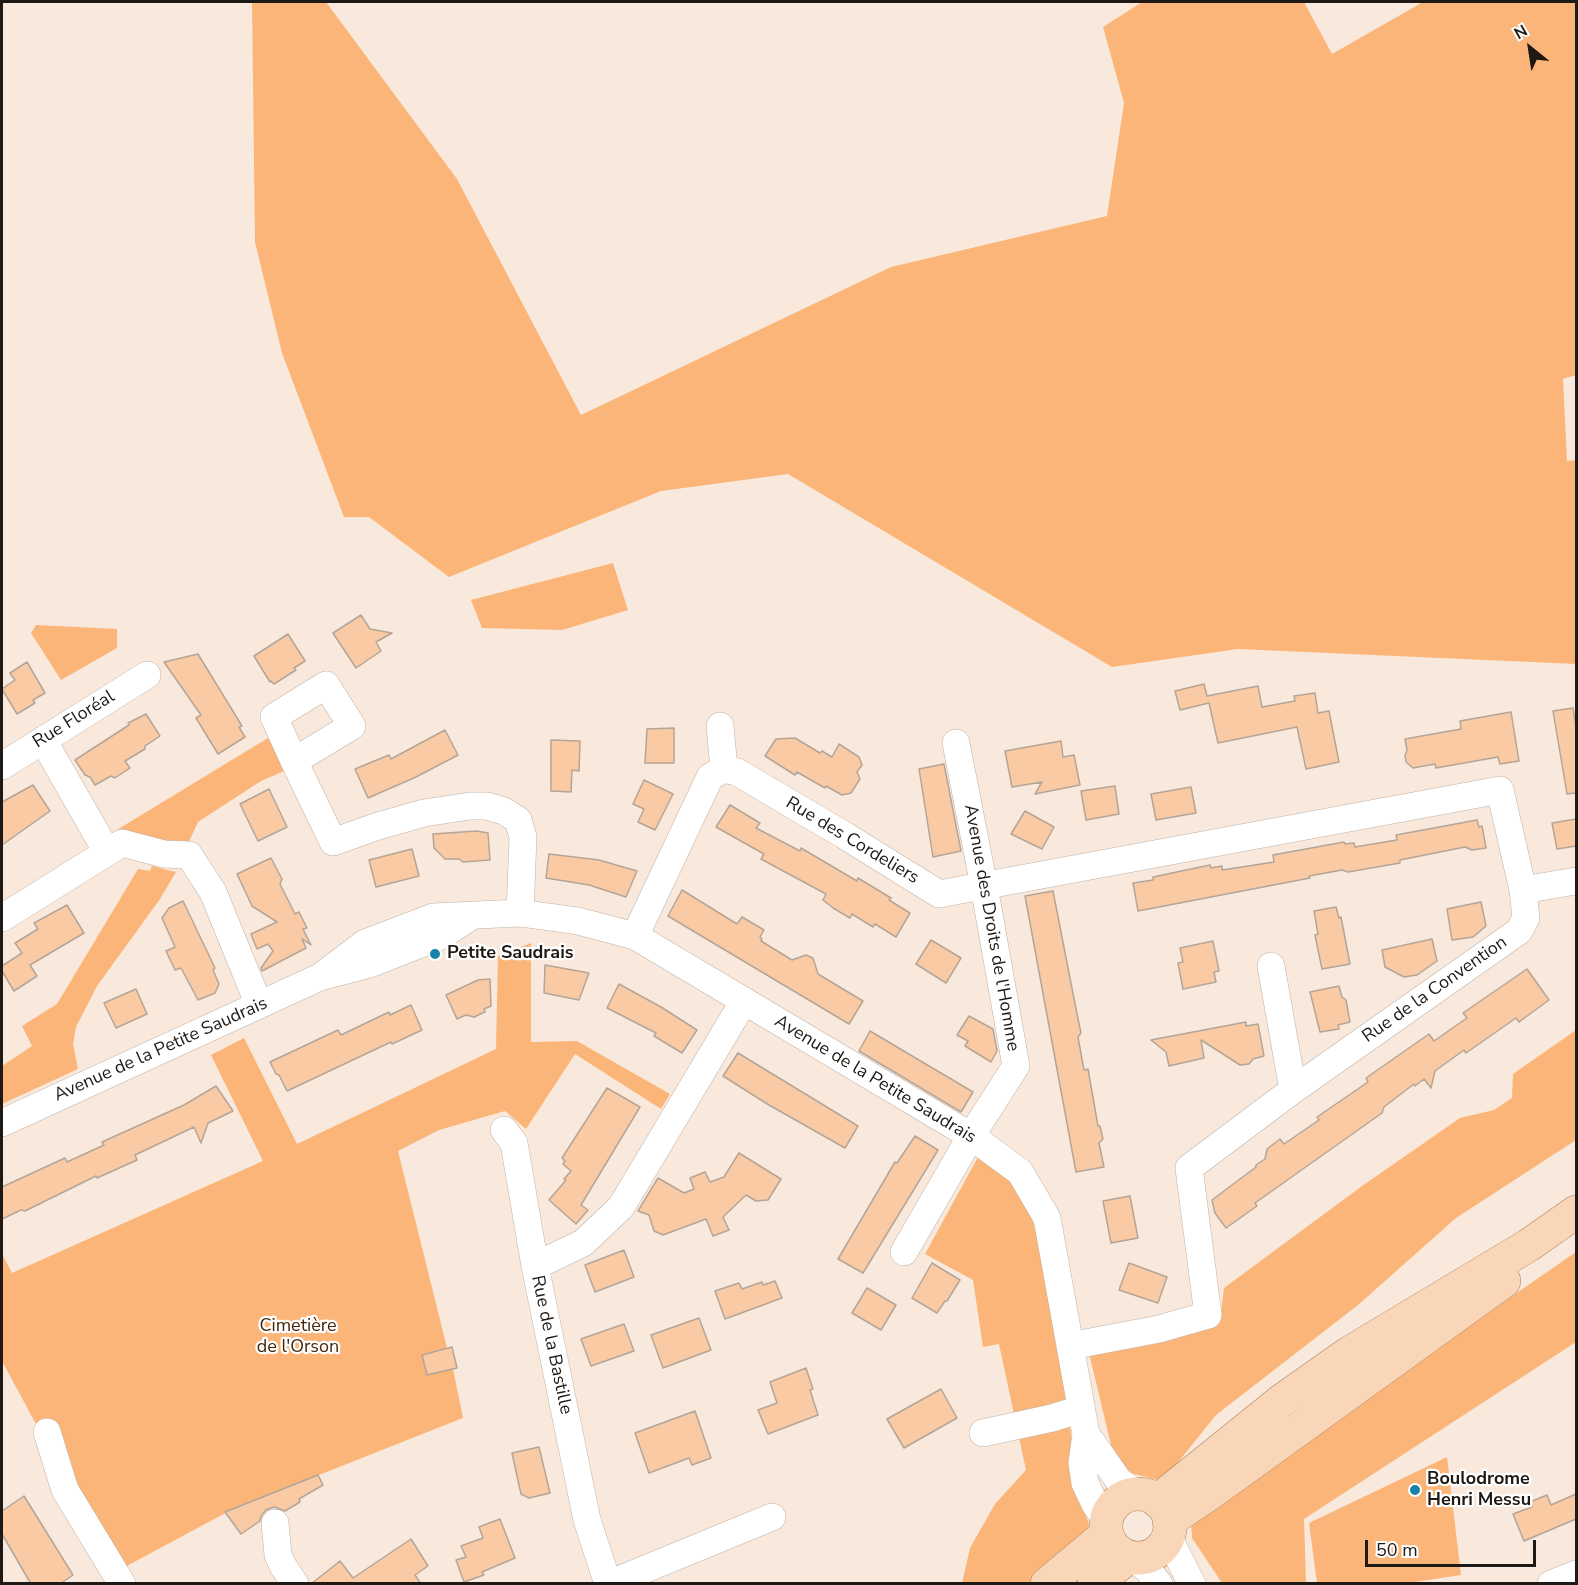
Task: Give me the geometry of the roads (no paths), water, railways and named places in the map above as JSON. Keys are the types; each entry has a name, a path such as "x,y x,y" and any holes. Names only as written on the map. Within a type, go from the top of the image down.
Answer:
{"main road":[{"path":"1158,1513 1127,1497 1117,1502 1111,1510 1107,1526 1111,1544 1119,1552 1131,1557 1150,1556 1158,1551 1158,1513 1281,1401 1349,1353 1529,1245 1576,1212"},
{"path":"1158,1513 1226,1482 1576,1229"},
{"path":"1047,1584 1107,1526"},
{"path":"1094,1584 1131,1557"}],"street":[{"name":"Rue Floréal","path":"2,766 147,675"},
{"path":"635,936 710,777 724,769 720,726"},
{"path":"43,740 107,852"},
{"name":"Avenue des Droits de l'Homme","path":"904,1252 971,1136 1016,1066 956,743"},
{"path":"294,761 333,842 424,813 470,806 488,806 504,811 518,820 523,837 520,913"},
{"name":"Rue des Cordeliers","path":"724,769 737,772 939,894 984,886"},
{"name":"Rue de la Convention","path":"984,886 1500,790 1523,890 1526,918 1519,931 1293,1090 1189,1168 1208,1315 1159,1329 1070,1346"},
{"path":"2,918 122,843 165,854 189,855 213,892 259,1005"},
{"path":"1523,890 1576,881"},
{"name":"Avenue de la Petite Saudrais","path":"2,1123 320,977 370,964 441,936 473,916 520,913 578,921 635,936 971,1136 1020,1172 1047,1218 1083,1421 1082,1462 1085,1483 1107,1526"},
{"path":"1271,966 1293,1090"},
{"name":"Rue de la Bastille","path":"608,1584 587,1520 535,1266 583,1243 621,1207 744,1001"},
{"path":"504,1130 514,1143 535,1266"},
{"path":"983,1433 1052,1418 1083,1421"},
{"name":"Avenue de la Petite Saudrais","path":"1083,1421 1119,1481 1158,1513"},
{"path":"47,1432 65,1490 122,1584"},
{"path":"1158,1513 1192,1584"},
{"path":"608,1584 772,1517"},
{"path":"275,1523 278,1555 295,1584"},
{"path":"1131,1557 1148,1570 1160,1584"},
{"path":"1553,1583 1576,1574"}],"place":[{"name":"Petite Saudrais","path":"435,954"},
{"name":"Boulodrome Henri Messu","path":"1415,1490"}],"park label":[{"name":"Cimetière de l'Orson","path":"298,1337"}]}
